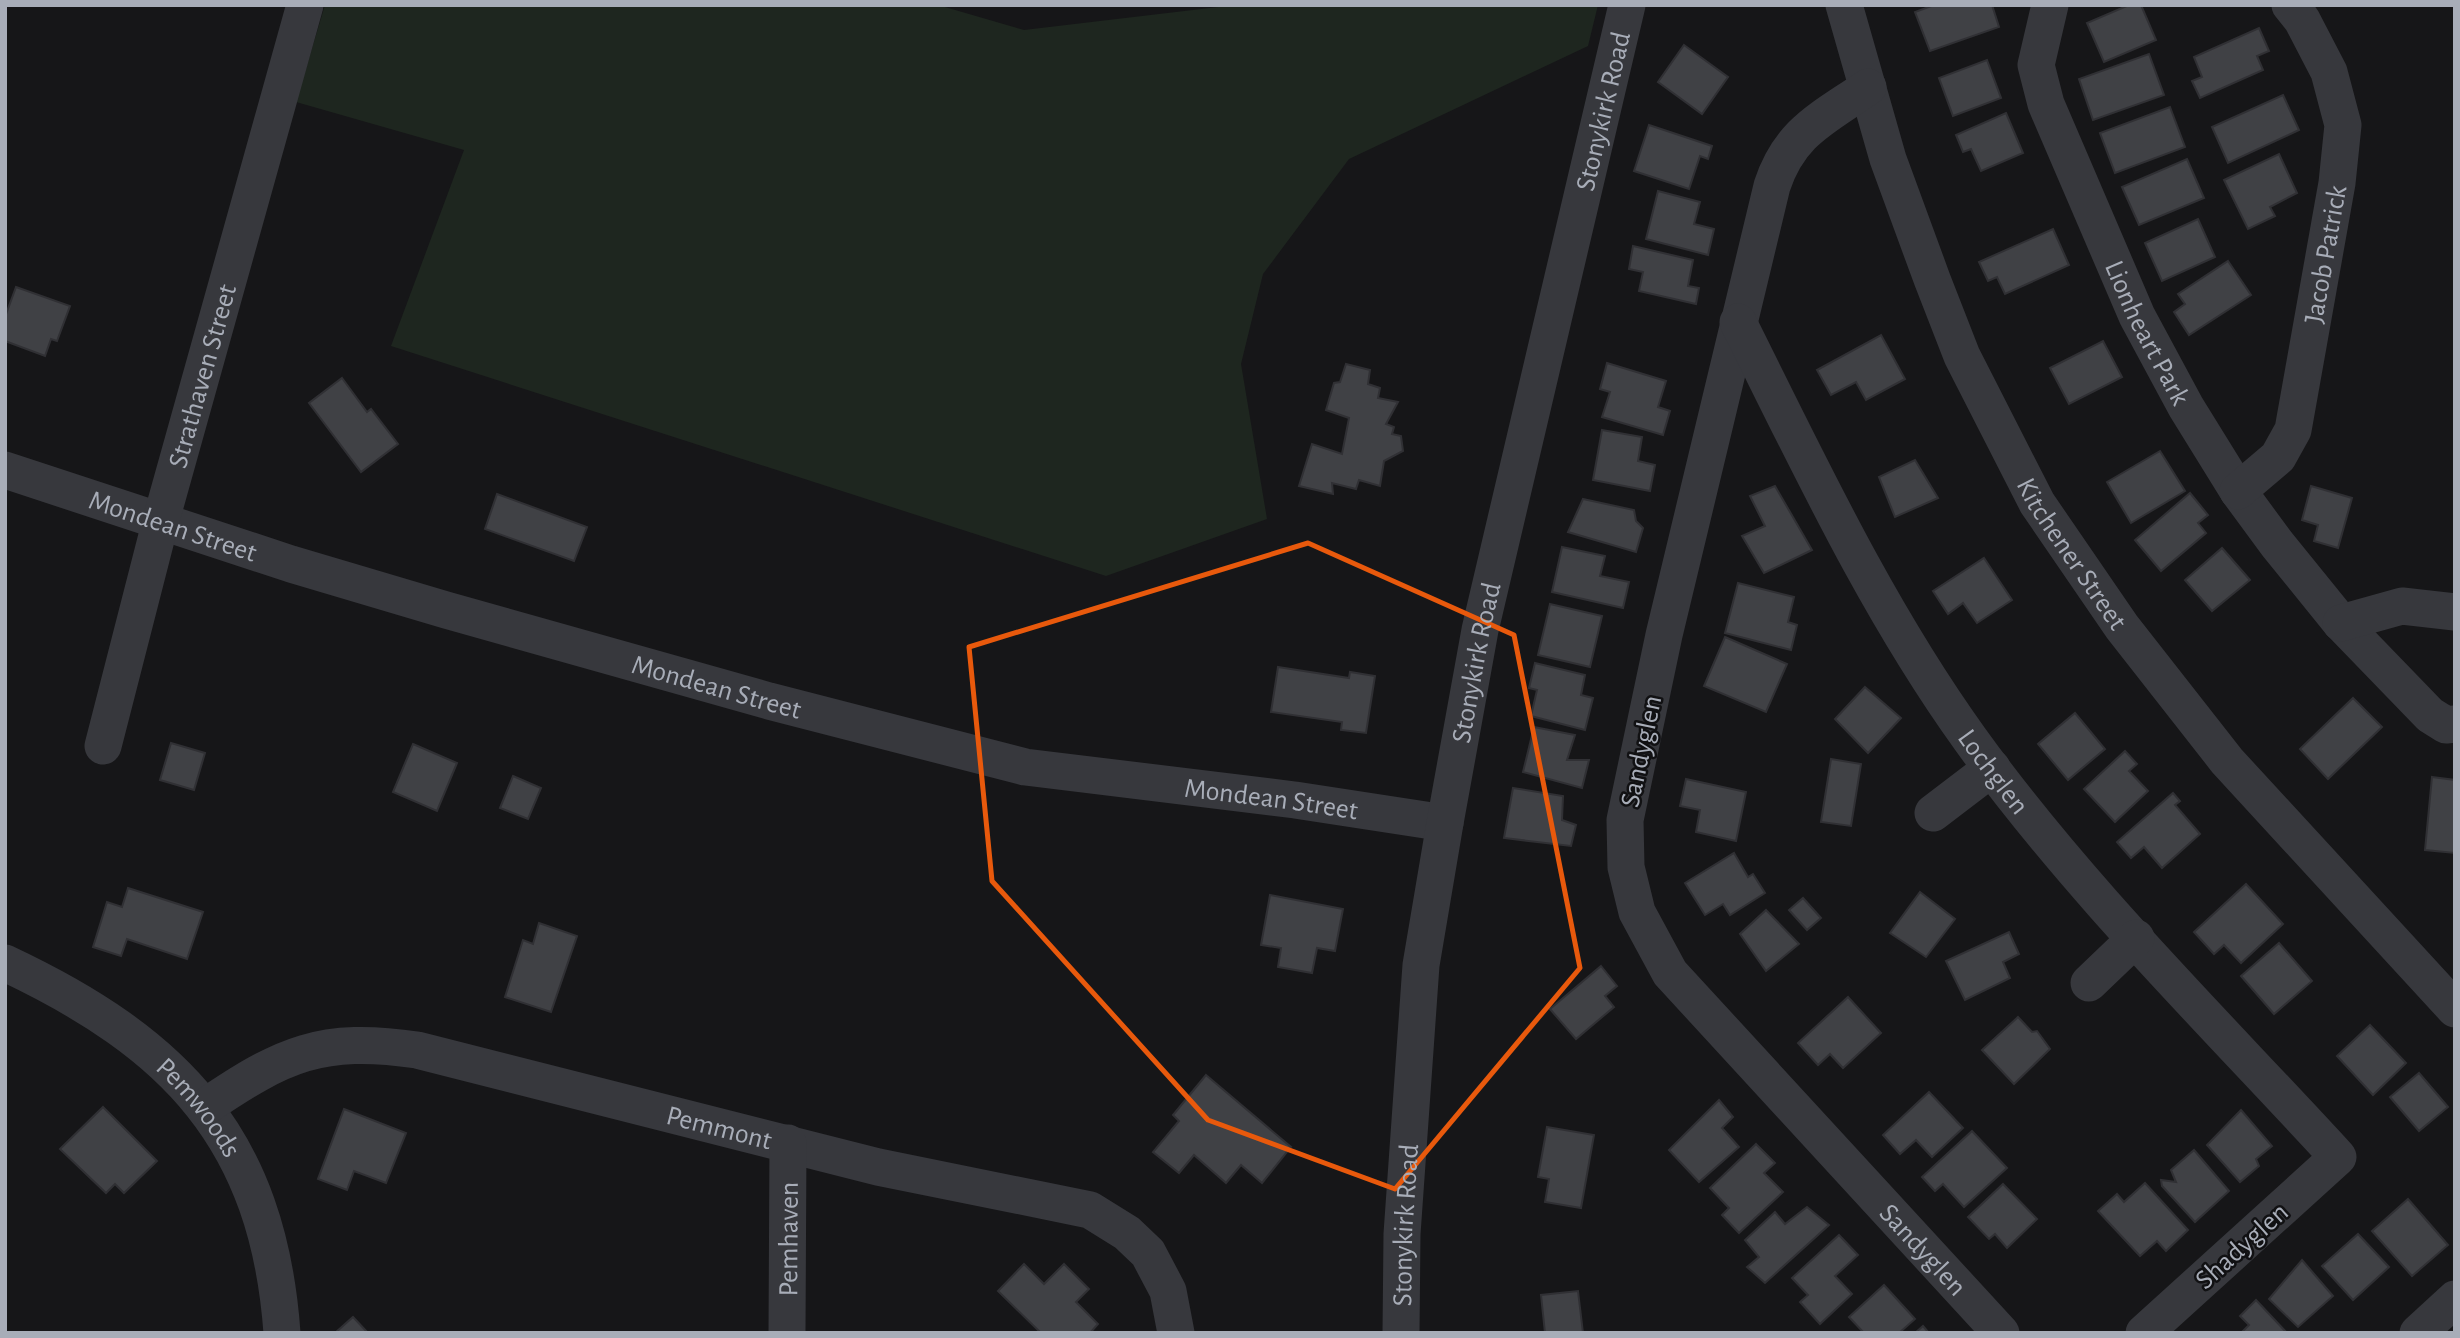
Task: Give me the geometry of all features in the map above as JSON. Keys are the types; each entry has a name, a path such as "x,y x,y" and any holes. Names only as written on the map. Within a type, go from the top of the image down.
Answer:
{"street":[{"name":"Strathaven Street","path":"103,746 162,520 305,5"},
{"name":"Stonykirk Road","path":"1401,1333 1402,1234 1421,965 1445,823 1480,630 1545,364 1627,5"},
{"name":"Kitchener Street","path":"1844,5 1888,159 1962,356 2037,503 2122,627 2219,751 2455,1009"},
{"name":"Lionheart Park","path":"2050,5 2036,65 2046,104 2137,316 2186,407 2238,491 2341,623 2430,715 2446,725 2455,724"},
{"name":"Jacob Patrick","path":"2238,491 2278,457 2293,430 2337,183 2343,125 2329,72 2302,20 2290,5"},
{"name":"Sandyglen","path":"1868,87 1801,134 1779,163 1738,322 1664,635 1625,820 1626,867 1637,912 1657,954 1685,991 2001,1333"},
{"name":"Lochglen","path":"1738,322 1903,639 1992,768 2032,820 2136,938 2338,1157"},
{"name":"Mondean Street","path":"5,470 291,564 433,606 769,701 1025,767 1295,800 1445,823"},
{"path":"2341,623 2402,606 2455,612"},
{"path":"1933,813 1992,768"},
{"path":"2090,983 2136,938"},
{"name":"Pemwoods","path":"5,963 97,1012 138,1039 205,1107 243,1170 259,1209 273,1261 282,1333"},
{"name":"Pemmont","path":"205,1107 261,1069 297,1054 372,1044 417,1050 878,1167 1090,1210 1127,1233 1148,1253 1168,1291 1176,1333"},
{"name":"Pemhaven","path":"787,1333 788,1143"},
{"name":"Shadyglen","path":"2144,1333 2338,1157"},
{"path":"2418,1333 2455,1299"}],"highlighted area":[{"path":"1308,543 1514,635 1580,968 1395,1189 1208,1120 992,881 969,647"}],"shaded area":[{"path":"325,5 938,5 1024,30 1235,5 1598,5 1588,46 1349,159 1263,274 1241,364 1267,519 1106,576 391,346 464,150 296,102"}],"building":[{"path":"1934,5 1992,5 1999,27 1930,51 1915,12"},
{"path":"2129,5 2141,5 2156,40 2104,62 2087,23"},
{"path":"2259,28 2269,51 2257,56 2263,70 2200,98 2192,81 2202,77 2194,57"},
{"path":"1684,45 1728,77 1702,114 1658,82"},
{"path":"2149,54 2164,95 2093,120 2079,79"},
{"path":"1987,60 2001,98 1953,116 1939,78"},
{"path":"2283,95 2299,130 2228,163 2212,127"},
{"path":"2170,107 2185,147 2115,173 2100,133"},
{"path":"2006,113 2023,153 1981,171 1971,149 1963,152 1956,135"},
{"path":"1649,125 1712,146 1708,159 1700,156 1689,189 1634,171"},
{"path":"2279,154 2297,193 2270,207 2275,216 2248,229 2224,180"},
{"path":"2187,159 2204,198 2139,225 2122,187"},
{"path":"1658,191 1700,202 1694,224 1714,229 1708,255 1646,239"},
{"path":"2198,219 2215,257 2162,281 2145,243"},
{"path":"2053,229 2069,265 2005,294 1997,277 1988,281 1979,262"},
{"path":"1633,246 1693,260 1688,286 1699,288 1696,304 1639,291 1643,272 1629,269"},
{"path":"2228,261 2251,295 2189,335 2174,312 2185,304 2178,294"},
{"path":"16,287 70,306 57,341 51,339 45,356 5,341 5,317"},
{"path":"1881,335 1905,379 1866,400 1856,382 1831,395 1817,370"},
{"path":"2103,341 2122,377 2069,404 2050,368"},
{"path":"1607,363 1666,381 1658,407 1670,411 1663,435 1602,417 1610,392 1600,389"},
{"path":"1346,364 1370,370 1368,384 1380,388 1378,398 1398,402 1386,424 1394,427 1392,434 1401,436 1403,451 1384,461 1380,486 1359,480 1356,489 1332,483 1333,494 1299,486 1312,444 1342,454 1349,418 1326,410 1334,383 1340,382"},
{"path":"342,378 367,412 371,409 398,444 361,472 309,403"},
{"path":"1602,430 1642,437 1638,461 1655,465 1650,491 1593,480"},
{"path":"2160,451 2185,491 2131,523 2107,482"},
{"path":"1915,460 1938,498 1895,517 1879,477"},
{"path":"1775,486 1812,550 1764,573 1742,536 1765,526 1750,496"},
{"path":"2311,486 2352,498 2338,548 2314,541 2318,525 2302,520"},
{"path":"2190,493 2208,515 2198,523 2206,533 2161,571 2135,540"},
{"path":"497,494 587,527 574,561 485,529"},
{"path":"1583,499 1634,510 1636,521 1643,528 1636,552 1568,532"},
{"path":"1562,547 1605,556 1600,576 1629,582 1623,608 1552,592"},
{"path":"2222,548 2250,580 2212,611 2185,580"},
{"path":"1984,558 2012,600 1977,623 1963,603 1948,614 1933,591"},
{"path":"1738,583 1794,597 1788,622 1797,625 1791,650 1725,633"},
{"path":"1550,604 1602,616 1590,667 1538,655"},
{"path":"1725,637 1787,664 1766,712 1704,686"},
{"path":"1535,663 1585,675 1581,695 1593,698 1585,730 1531,716 1537,690 1529,688"},
{"path":"1278,667 1349,678 1350,672 1375,676 1366,733 1341,730 1342,722 1271,712"},
{"path":"1865,687 1901,718 1868,753 1835,719"},
{"path":"2353,698 2382,727 2328,779 2300,749"},
{"path":"2075,713 2105,749 2068,780 2038,744"},
{"path":"1534,727 1575,735 1567,760 1589,760 1582,788 1523,772"},
{"path":"171,743 205,753 194,790 160,780"},
{"path":"413,744 457,763 437,811 393,792"},
{"path":"2125,751 2137,764 2129,771 2148,791 2115,822 2084,789"},
{"path":"1831,759 1861,764 1851,826 1821,822"},
{"path":"513,776 541,788 528,819 500,808"},
{"path":"2432,777 2455,780 2455,853 2425,850"},
{"path":"1686,779 1746,792 1736,841 1696,832 1700,810 1680,806"},
{"path":"1513,788 1563,796 1562,820 1576,825 1571,846 1504,838"},
{"path":"2173,793 2180,801 2175,805 2200,834 2162,868 2144,847 2131,858 2117,842"},
{"path":"1734,853 1748,877 1753,874 1765,893 1730,915 1723,904 1705,915 1685,883"},
{"path":"2246,884 2283,924 2241,963 2224,945 2214,954 2194,932"},
{"path":"128,888 203,912 187,959 127,939 121,956 93,947 107,902 122,907"},
{"path":"1920,892 1955,919 1926,957 1890,933"},
{"path":"1270,895 1343,909 1335,951 1317,948 1312,973 1278,967 1281,948 1261,945"},
{"path":"1803,898 1821,918 1807,930 1789,910"},
{"path":"1766,910 1799,944 1766,971 1740,934"},
{"path":"539,923 577,936 551,1012 505,997 523,940 533,944"},
{"path":"2009,932 2019,954 2003,962 2010,978 1965,1000 1946,961"},
{"path":"2279,943 2312,981 2274,1014 2241,976"},
{"path":"1601,966 1617,986 1605,996 1614,1007 1576,1039 1550,1009"},
{"path":"1848,997 1881,1033 1843,1068 1830,1054 1818,1065 1798,1043"},
{"path":"2018,1017 2032,1032 2037,1031 2050,1049 2014,1084 1982,1050"},
{"path":"2370,1025 2406,1063 2373,1095 2337,1056"},
{"path":"2419,1073 2448,1107 2419,1131 2390,1097"},
{"path":"1206,1075 1291,1147 1262,1183 1241,1165 1226,1183 1194,1155 1179,1173 1153,1152 1179,1121 1173,1115"},
{"path":"1929,1092 1963,1128 1932,1157 1916,1140 1900,1154 1883,1135"},
{"path":"1719,1100 1733,1117 1722,1128 1739,1147 1699,1182 1669,1150"},
{"path":"103,1107 157,1161 124,1193 115,1184 106,1193 60,1149"},
{"path":"344,1109 406,1133 386,1183 354,1171 347,1190 318,1179"},
{"path":"2241,1110 2272,1146 2256,1159 2259,1166 2240,1182 2207,1145"},
{"path":"1547,1127 1594,1135 1581,1208 1545,1202 1549,1179 1538,1177"},
{"path":"1972,1131 2007,1168 1964,1207 1943,1184 1935,1191 1922,1177"},
{"path":"1756,1144 1775,1163 1764,1173 1783,1192 1739,1233 1722,1215 1729,1208 1710,1188"},
{"path":"2194,1150 2229,1191 2195,1222 2162,1186 2161,1180 2176,1182 2171,1170"},
{"path":"2145,1183 2188,1230 2166,1251 2157,1241 2140,1256 2098,1211 2117,1194 2124,1202"},
{"path":"2003,1184 2037,1219 2007,1248 1995,1234 1989,1239 1968,1217"},
{"path":"2408,1199 2448,1245 2412,1276 2372,1231"},
{"path":"1807,1207 1829,1225 1765,1283 1747,1267 1759,1257 1745,1240 1775,1212 1785,1224"},
{"path":"2358,1234 2389,1267 2353,1300 2322,1266"},
{"path":"1839,1235 1858,1255 1835,1276 1852,1294 1820,1324 1800,1302 1808,1295 1792,1278"},
{"path":"2302,1260 2333,1296 2298,1327 2269,1299"},
{"path":"1024,1264 1044,1284 1064,1264 1089,1289 1076,1302 1098,1324 1090,1333 1041,1333 998,1291"},
{"path":"1884,1285 1915,1319 1899,1333 1864,1333 1849,1317"},
{"path":"1578,1291 1583,1333 1545,1333 1541,1295"},
{"path":"2256,1300 2287,1333 2241,1333 2249,1325 2240,1316"},
{"path":"353,1317 368,1333 335,1333"},
{"path":"1923,1326 1929,1333 1915,1333"}]}
